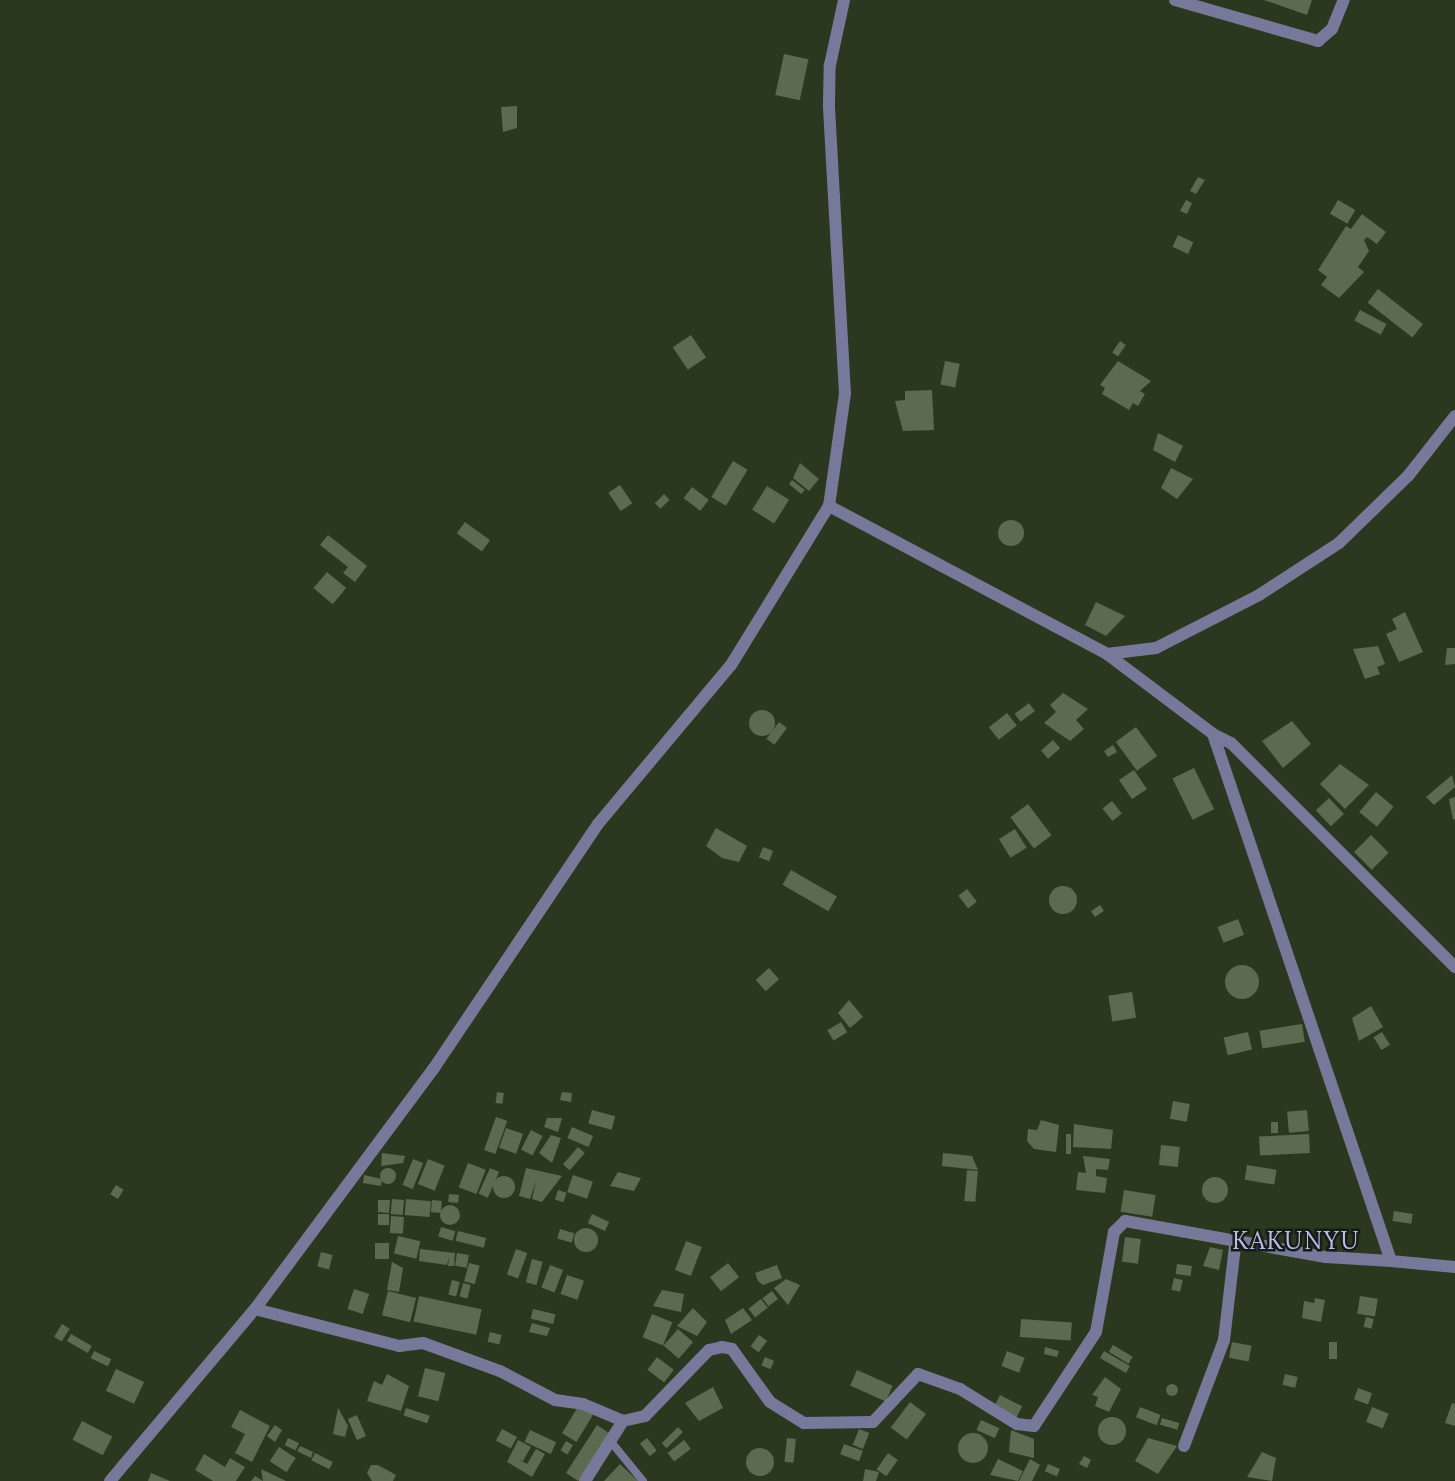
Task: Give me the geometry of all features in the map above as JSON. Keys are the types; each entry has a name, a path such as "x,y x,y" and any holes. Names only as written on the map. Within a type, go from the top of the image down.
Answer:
{"street":[{"path":"110,1481 255,1309 434,1068 598,824 731,665 829,506 845,394 829,104 830,64 844,0"},
{"path":"1175,0 1318,41 1332,29 1344,0"},
{"path":"1107,654 1156,648 1299,571 1372,514 1455,416"},
{"path":"829,506 1107,654 1213,734 1231,744 1455,967"},
{"path":"1213,734 1391,1261"},
{"path":"255,1309 399,1346 423,1343 500,1371 555,1400 583,1404 623,1421 645,1416 709,1350 722,1347 732,1349 770,1402 804,1423 873,1422 918,1374 960,1389 1017,1424 1034,1426 1096,1332 1119,1225 1174,1226 1326,1257 1455,1267"},
{"path":"1184,1446 1224,1340 1236,1238"},
{"path":"585,1481 612,1443 623,1421"}],"lane":[{"path":"612,1443 644,1481"}],"building":[{"path":"1264,0 1312,0 1307,15"},
{"path":"784,54 808,59 800,100 775,95"},
{"path":"517,106 517,128 503,132 501,107"},
{"path":"1198,177 1205,180 1196,194 1190,191"},
{"path":"1186,200 1192,203 1187,214 1180,211"},
{"path":"1338,200 1355,210 1347,224 1330,214"},
{"path":"1362,214 1386,232 1377,244 1367,237 1364,240 1369,251 1358,267 1364,272 1339,298 1321,285 1327,277 1318,270 1346,226 1351,229"},
{"path":"1178,235 1193,242 1188,254 1173,247"},
{"path":"1378,289 1423,324 1412,337 1368,302"},
{"path":"1360,310 1386,324 1381,335 1354,321"},
{"path":"691,335 706,357 688,370 673,347"},
{"path":"1120,341 1126,345 1118,357 1112,353"},
{"path":"945,361 960,364 955,387 940,385"},
{"path":"1118,361 1151,381 1140,391 1145,394 1138,406 1133,403 1129,410 1102,394 1105,388 1100,385"},
{"path":"932,390 934,430 903,431 895,401 905,400 905,391"},
{"path":"1158,433 1183,446 1175,462 1153,450"},
{"path":"733,461 748,470 726,506 711,497"},
{"path":"800,463 819,479 809,491 793,478"},
{"path":"1171,468 1193,479 1177,499 1161,488"},
{"path":"792,480 805,490 801,494 789,484"},
{"path":"620,485 632,503 621,511 608,493"},
{"path":"767,486 789,500 774,524 752,510"},
{"path":"692,487 709,500 700,511 684,498"},
{"path":"664,494 670,500 660,509 655,503"},
{"path":"1011,520 1020,524 1024,533 1020,542 1011,546 1002,542 998,533 1002,524"},
{"path":"465,522 490,540 482,552 457,533"},
{"path":"328,535 367,566 355,582 343,573 348,567 320,545"},
{"path":"327,572 346,588 333,604 314,588"},
{"path":"1096,602 1125,616 1106,636 1085,625"},
{"path":"1405,612 1423,652 1399,662 1386,634 1397,629 1392,619"},
{"path":"1378,646 1385,664 1377,667 1380,674 1365,679 1353,649"},
{"path":"1447,648 1455,648 1455,664 1445,665"},
{"path":"1063,693 1088,709 1076,720 1084,729 1070,741 1044,723 1056,712 1050,705"},
{"path":"1029,703 1035,711 1021,722 1015,714"},
{"path":"762,710 771,714 775,723 771,732 762,736 753,732 749,723 753,714"},
{"path":"1007,713 1017,726 999,740 989,727"},
{"path":"1292,721 1311,744 1283,768 1262,741"},
{"path":"779,722 787,728 774,745 766,739"},
{"path":"1136,727 1157,756 1137,771 1116,742"},
{"path":"1053,740 1060,748 1048,759 1041,750"},
{"path":"1113,745 1117,752 1108,757 1104,751"},
{"path":"1340,764 1369,785 1345,809 1320,784"},
{"path":"1194,768 1214,809 1193,820 1172,779"},
{"path":"1134,770 1147,789 1132,799 1119,780"},
{"path":"1452,775 1455,787 1434,805 1426,797"},
{"path":"1376,792 1394,807 1377,827 1359,812"},
{"path":"1455,797 1455,819 1453,820 1449,799"},
{"path":"1329,798 1344,814 1331,826 1316,810"},
{"path":"1112,801 1122,814 1112,821 1103,808"},
{"path":"1028,804 1051,835 1034,848 1010,817"},
{"path":"716,828 747,846 739,862 722,858 706,846"},
{"path":"1015,829 1027,848 1011,858 999,839"},
{"path":"1371,835 1389,853 1372,870 1354,852"},
{"path":"763,847 773,851 769,861 759,857"},
{"path":"791,870 837,896 828,911 782,885"},
{"path":"1063,886 1073,890 1077,900 1073,910 1063,914 1053,910 1049,900 1053,890"},
{"path":"967,889 977,902 968,908 958,896"},
{"path":"1100,905 1104,911 1095,917 1091,911"},
{"path":"1238,919 1244,935 1224,943 1217,927"},
{"path":"1242,965 1254,970 1259,982 1254,994 1242,999 1230,994 1225,982 1230,970"},
{"path":"769,968 779,979 766,991 756,980"},
{"path":"1132,992 1136,1018 1112,1021 1108,996"},
{"path":"849,1000 863,1017 850,1028 838,1013"},
{"path":"1371,1006 1383,1027 1359,1041 1352,1018"},
{"path":"841,1022 847,1032 833,1041 827,1030"},
{"path":"1302,1024 1305,1042 1262,1049 1260,1031"},
{"path":"1248,1032 1252,1050 1228,1055 1224,1038"},
{"path":"1382,1032 1390,1045 1381,1050 1374,1037"},
{"path":"497,1092 504,1093 502,1104 495,1103"},
{"path":"562,1092 572,1093 571,1102 560,1100"},
{"path":"1173,1101 1190,1104 1187,1122 1170,1119"},
{"path":"592,1110 615,1116 612,1130 588,1124"},
{"path":"1307,1110 1309,1131 1289,1133 1287,1112"},
{"path":"496,1117 507,1121 495,1154 484,1150"},
{"path":"547,1118 562,1118 558,1132 544,1127"},
{"path":"1041,1120 1059,1125 1056,1152 1034,1149 1027,1141 1028,1129 1037,1130"},
{"path":"1271,1122 1278,1122 1278,1133 1271,1133"},
{"path":"1074,1124 1113,1130 1111,1149 1073,1147"},
{"path":"572,1127 593,1136 588,1147 567,1138"},
{"path":"506,1128 523,1134 516,1154 499,1148"},
{"path":"531,1130 543,1136 533,1156 521,1150"},
{"path":"1066,1134 1071,1134 1071,1154 1066,1154"},
{"path":"1309,1134 1310,1153 1260,1156 1259,1137"},
{"path":"551,1135 561,1138 552,1163 539,1153"},
{"path":"1161,1145 1180,1147 1178,1167 1159,1165"},
{"path":"578,1147 585,1153 570,1170 563,1164"},
{"path":"382,1153 405,1156 403,1163 381,1166"},
{"path":"943,1153 972,1156 978,1170 942,1166"},
{"path":"1083,1156 1110,1159 1108,1170 1096,1169 1096,1176 1107,1178 1105,1193 1076,1190 1078,1172 1086,1173"},
{"path":"413,1159 423,1163 413,1189 403,1185"},
{"path":"428,1159 445,1166 435,1191 418,1184"},
{"path":"468,1163 486,1170 476,1194 459,1187"},
{"path":"1247,1165 1277,1170 1274,1185 1245,1180"},
{"path":"385,1168 391,1168 396,1176 394,1182 385,1184 380,1179 380,1173"},
{"path":"490,1168 499,1172 488,1198 479,1194"},
{"path":"526,1168 562,1176 542,1202 532,1199 536,1181 530,1199 519,1196"},
{"path":"967,1170 978,1171 975,1202 964,1201"},
{"path":"618,1172 641,1178 634,1191 610,1186"},
{"path":"364,1175 382,1179 381,1186 363,1183"},
{"path":"573,1175 593,1182 587,1199 567,1192"},
{"path":"504,1176 512,1179 515,1187 512,1195 504,1198 496,1195 493,1187 496,1179"},
{"path":"1215,1177 1224,1181 1228,1190 1224,1199 1215,1203 1206,1199 1202,1190 1206,1181"},
{"path":"116,1185 124,1190 118,1199 110,1194"},
{"path":"558,1190 567,1193 563,1202 555,1200"},
{"path":"1124,1190 1156,1195 1152,1217 1121,1212"},
{"path":"449,1194 459,1195 458,1203 448,1202"},
{"path":"392,1199 404,1200 403,1215 391,1214"},
{"path":"406,1199 431,1201 430,1217 405,1215"},
{"path":"378,1200 390,1200 389,1213 378,1212"},
{"path":"432,1200 442,1201 441,1213 431,1212"},
{"path":"446,1205 454,1205 460,1211 460,1219 454,1225 446,1225 440,1219 440,1211"},
{"path":"1394,1211 1413,1214 1411,1224 1392,1221"},
{"path":"378,1214 389,1214 389,1225 378,1225"},
{"path":"592,1214 609,1222 605,1231 588,1223"},
{"path":"391,1216 404,1217 403,1234 390,1233"},
{"path":"441,1227 455,1231 453,1241 438,1237"},
{"path":"581,1228 591,1228 598,1235 598,1245 591,1252 581,1252 574,1245 574,1235"},
{"path":"560,1229 574,1233 572,1243 557,1239"},
{"path":"458,1231 486,1238 484,1248 456,1241"},
{"path":"398,1236 420,1241 416,1259 394,1254"},
{"path":"1125,1237 1141,1239 1138,1264 1122,1262"},
{"path":"686,1241 702,1247 691,1276 675,1270"},
{"path":"375,1243 389,1243 389,1259 375,1259"},
{"path":"1210,1247 1223,1250 1219,1270 1203,1266"},
{"path":"420,1249 455,1253 454,1266 448,1266 449,1257 447,1265 419,1261"},
{"path":"516,1249 527,1253 518,1278 507,1274"},
{"path":"321,1252 333,1255 329,1269 317,1267"},
{"path":"457,1253 469,1255 467,1268 455,1266"},
{"path":"532,1259 543,1262 536,1285 526,1282"},
{"path":"392,1262 403,1268 399,1292 387,1290"},
{"path":"469,1263 480,1266 475,1284 464,1281"},
{"path":"728,1263 739,1277 721,1291 710,1277"},
{"path":"1177,1264 1192,1266 1190,1276 1176,1274"},
{"path":"550,1265 563,1270 554,1292 541,1287"},
{"path":"777,1265 782,1278 763,1285 758,1281 755,1273"},
{"path":"567,1275 584,1281 578,1300 560,1294"},
{"path":"1174,1278 1183,1280 1180,1292 1171,1290"},
{"path":"786,1279 800,1285 788,1305 774,1288"},
{"path":"452,1280 460,1282 456,1296 448,1295"},
{"path":"463,1283 471,1285 467,1299 460,1297"},
{"path":"354,1289 369,1294 363,1314 348,1309"},
{"path":"662,1290 684,1294 681,1312 653,1306"},
{"path":"388,1291 416,1298 410,1322 382,1315"},
{"path":"772,1291 778,1299 768,1306 762,1298"},
{"path":"419,1296 482,1309 476,1335 414,1321"},
{"path":"1360,1296 1378,1299 1375,1317 1357,1314"},
{"path":"1315,1298 1325,1300 1321,1322 1302,1318 1304,1301 1314,1303"},
{"path":"761,1299 768,1308 755,1318 748,1309"},
{"path":"693,1308 707,1322 697,1336 677,1326"},
{"path":"743,1308 752,1320 731,1334 725,1320"},
{"path":"533,1309 555,1314 553,1324 531,1319"},
{"path":"652,1314 672,1322 663,1345 643,1337"},
{"path":"1366,1317 1374,1319 1371,1329 1364,1327"},
{"path":"1021,1319 1072,1323 1071,1341 1020,1337"},
{"path":"532,1323 550,1328 547,1336 529,1332"},
{"path":"62,1324 70,1329 62,1341 54,1337"},
{"path":"678,1329 693,1342 679,1359 664,1346"},
{"path":"490,1332 502,1335 499,1345 488,1342"},
{"path":"71,1334 92,1346 88,1353 67,1341"},
{"path":"759,1335 767,1341 759,1352 751,1346"},
{"path":"1232,1342 1252,1346 1249,1362 1229,1358"},
{"path":"1329,1342 1337,1342 1337,1359 1329,1359"},
{"path":"1113,1345 1133,1357 1129,1364 1109,1352"},
{"path":"1045,1347 1059,1351 1057,1357 1044,1354"},
{"path":"94,1351 111,1359 108,1366 91,1358"},
{"path":"1007,1351 1025,1358 1019,1373 1001,1366"},
{"path":"1104,1351 1130,1366 1126,1373 1100,1358"},
{"path":"657,1357 674,1370 664,1382 647,1370"},
{"path":"765,1357 774,1361 770,1369 761,1365"},
{"path":"425,1368 445,1373 438,1401 418,1396"},
{"path":"116,1369 144,1382 134,1404 106,1391"},
{"path":"857,1370 893,1386 886,1401 850,1386"},
{"path":"387,1374 409,1386 401,1411 367,1401 374,1381 382,1385"},
{"path":"1285,1374 1298,1377 1295,1388 1283,1385"},
{"path":"1105,1377 1121,1389 1109,1412 1095,1406 1098,1397 1092,1395"},
{"path":"1174,1384 1178,1390 1174,1396 1170,1396 1166,1388"},
{"path":"713,1387 723,1408 699,1421 685,1403"},
{"path":"1358,1388 1372,1393 1368,1404 1354,1399"},
{"path":"1000,1395 1022,1406 1016,1418 994,1407"},
{"path":"910,1402 926,1414 907,1440 891,1428"},
{"path":"1452,1403 1455,1404 1455,1426 1445,1423"},
{"path":"579,1405 594,1414 577,1442 562,1433"},
{"path":"1140,1407 1161,1415 1157,1425 1136,1417"},
{"path":"1372,1407 1389,1414 1383,1429 1366,1422"},
{"path":"338,1408 348,1426 345,1437 333,1434"},
{"path":"406,1408 430,1416 427,1423 404,1416"},
{"path":"240,1410 270,1426 252,1462 235,1453 245,1434 231,1427"},
{"path":"357,1415 366,1436 357,1440 348,1419"},
{"path":"1112,1417 1122,1421 1126,1431 1122,1441 1112,1445 1102,1441 1098,1431 1102,1421"},
{"path":"1162,1418 1179,1423 1177,1430 1160,1425"},
{"path":"981,1420 999,1428 995,1438 977,1430"},
{"path":"82,1421 112,1436 103,1455 72,1440"},
{"path":"275,1425 282,1430 275,1442 267,1436"},
{"path":"597,1425 612,1435 578,1481 566,1473"},
{"path":"678,1427 683,1432 667,1448 662,1443"},
{"path":"502,1429 517,1437 511,1448 496,1440"},
{"path":"859,1429 869,1433 863,1449 853,1445"},
{"path":"530,1430 556,1442 551,1454 525,1442"},
{"path":"1011,1430 1034,1439 1034,1458 1009,1452"},
{"path":"973,1433 979,1434 987,1442 987,1454 979,1462 973,1463 967,1462 959,1454 958,1448 959,1442 967,1434"},
{"path":"288,1438 299,1443 296,1450 285,1445"},
{"path":"647,1438 657,1451 650,1456 640,1444"},
{"path":"787,1438 796,1439 793,1463 784,1462"},
{"path":"1148,1438 1177,1446 1158,1474 1135,1461"},
{"path":"518,1440 531,1447 523,1461 517,1458 527,1464 536,1449 545,1454 532,1477 507,1462"},
{"path":"684,1440 691,1449 674,1462 667,1453"},
{"path":"566,1441 573,1445 567,1455 560,1451"},
{"path":"844,1444 863,1451 859,1461 840,1454"},
{"path":"300,1446 313,1452 311,1458 297,1451"},
{"path":"279,1447 296,1458 287,1472 270,1461"},
{"path":"760,1448 770,1452 774,1462 770,1472 760,1476 750,1472 746,1462 750,1452"},
{"path":"1262,1452 1276,1458 1272,1481 1247,1477"},
{"path":"315,1453 333,1462 329,1469 311,1460"},
{"path":"888,1453 898,1460 886,1476 877,1469"},
{"path":"204,1454 225,1467 230,1458 245,1467 236,1481 213,1481 195,1470"},
{"path":"1084,1456 1091,1460 1087,1468 1079,1464"},
{"path":"998,1459 1023,1471 1018,1481 990,1475"},
{"path":"1030,1459 1040,1465 1032,1481 1019,1481"},
{"path":"620,1464 638,1481 604,1481"},
{"path":"1048,1464 1060,1469 1057,1476 1045,1471"},
{"path":"371,1465 378,1465 396,1475 393,1481 372,1481 367,1473"},
{"path":"261,1469 286,1481 263,1481"},
{"path":"865,1469 879,1472 876,1481 863,1481"},
{"path":"151,1473 170,1481 148,1481"},
{"path":"255,1476 263,1481 251,1481"}],"district":[{"name":"KAKUNYU","path":"1296,1241"}]}
